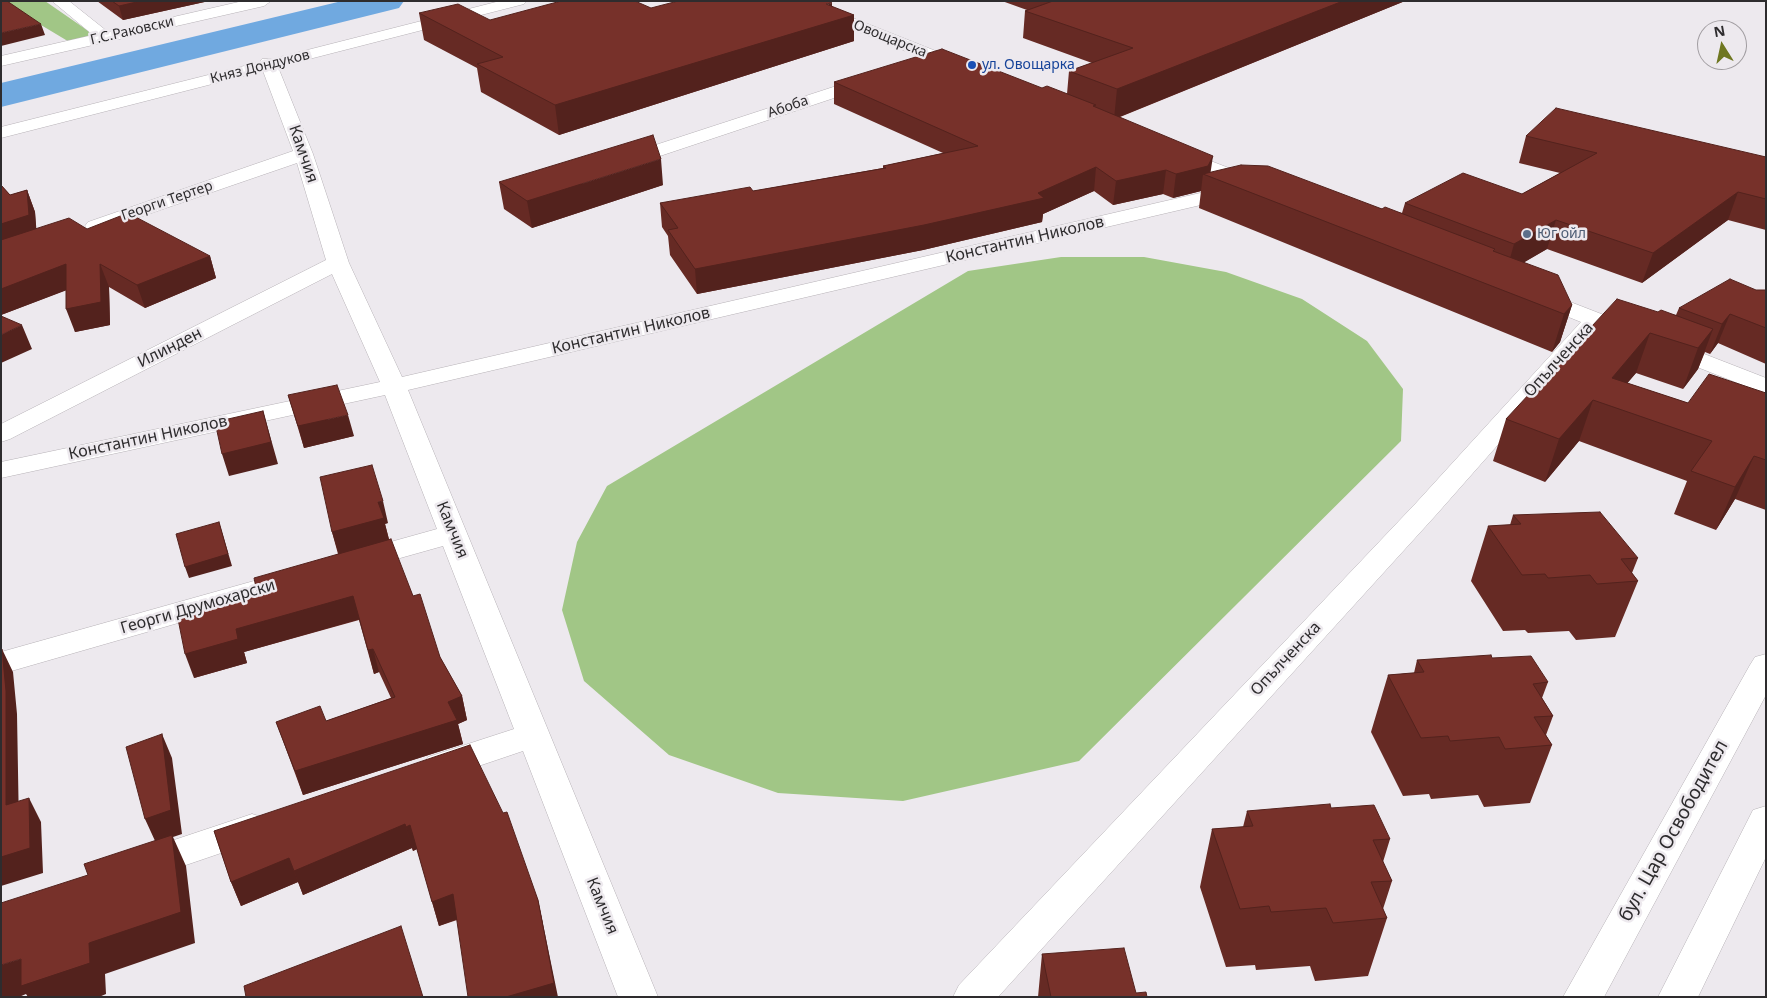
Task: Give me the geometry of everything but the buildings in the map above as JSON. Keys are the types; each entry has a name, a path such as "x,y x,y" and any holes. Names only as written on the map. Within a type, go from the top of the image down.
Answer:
{"street":[{"path":"59,1 105,37"},
{"name":"Г.С.Раковски","path":"1,61 264,1"},
{"name":"Княз Дондуков","path":"1,133 268,63 519,1"},
{"name":"Овощарска","path":"796,1 971,72"},
{"path":"908,67 936,57"},
{"name":"Камчия","path":"268,63 304,154 338,263 394,386 638,997"},
{"name":"Абоба","path":"641,156 890,73"},
{"name":"Константин Николов","path":"1,470 394,386 1263,188 1162,148"},
{"name":"Георги Тертер","path":"75,233 304,154"},
{"name":"Илинден","path":"1,434 338,263"},
{"path":"1521,289 1766,387"},
{"name":"Опълченска","path":"973,997 1426,509 1596,319"},
{"name":"Георги Друмохарски","path":"1,663 453,534"},
{"name":"бул. Цар Освободител","path":"1583,997 1766,665"},
{"path":"412,775 533,735"},
{"path":"113,874 281,818"},
{"path":"1678,997 1766,820"}],"green space":[{"path":"1,1 45,1 97,37 71,43"},
{"path":"1061,257 1144,257 1226,272 1302,299 1367,341 1403,389 1401,441 1079,761 903,801 778,793 669,755 584,681 562,610 577,542 607,486 968,271"}],"waterway":[{"path":"1,95 387,1"}],"place":[{"name":"ул. Овощарка","path":"972,65"},
{"name":"Юг ойл","path":"1527,234"}]}
